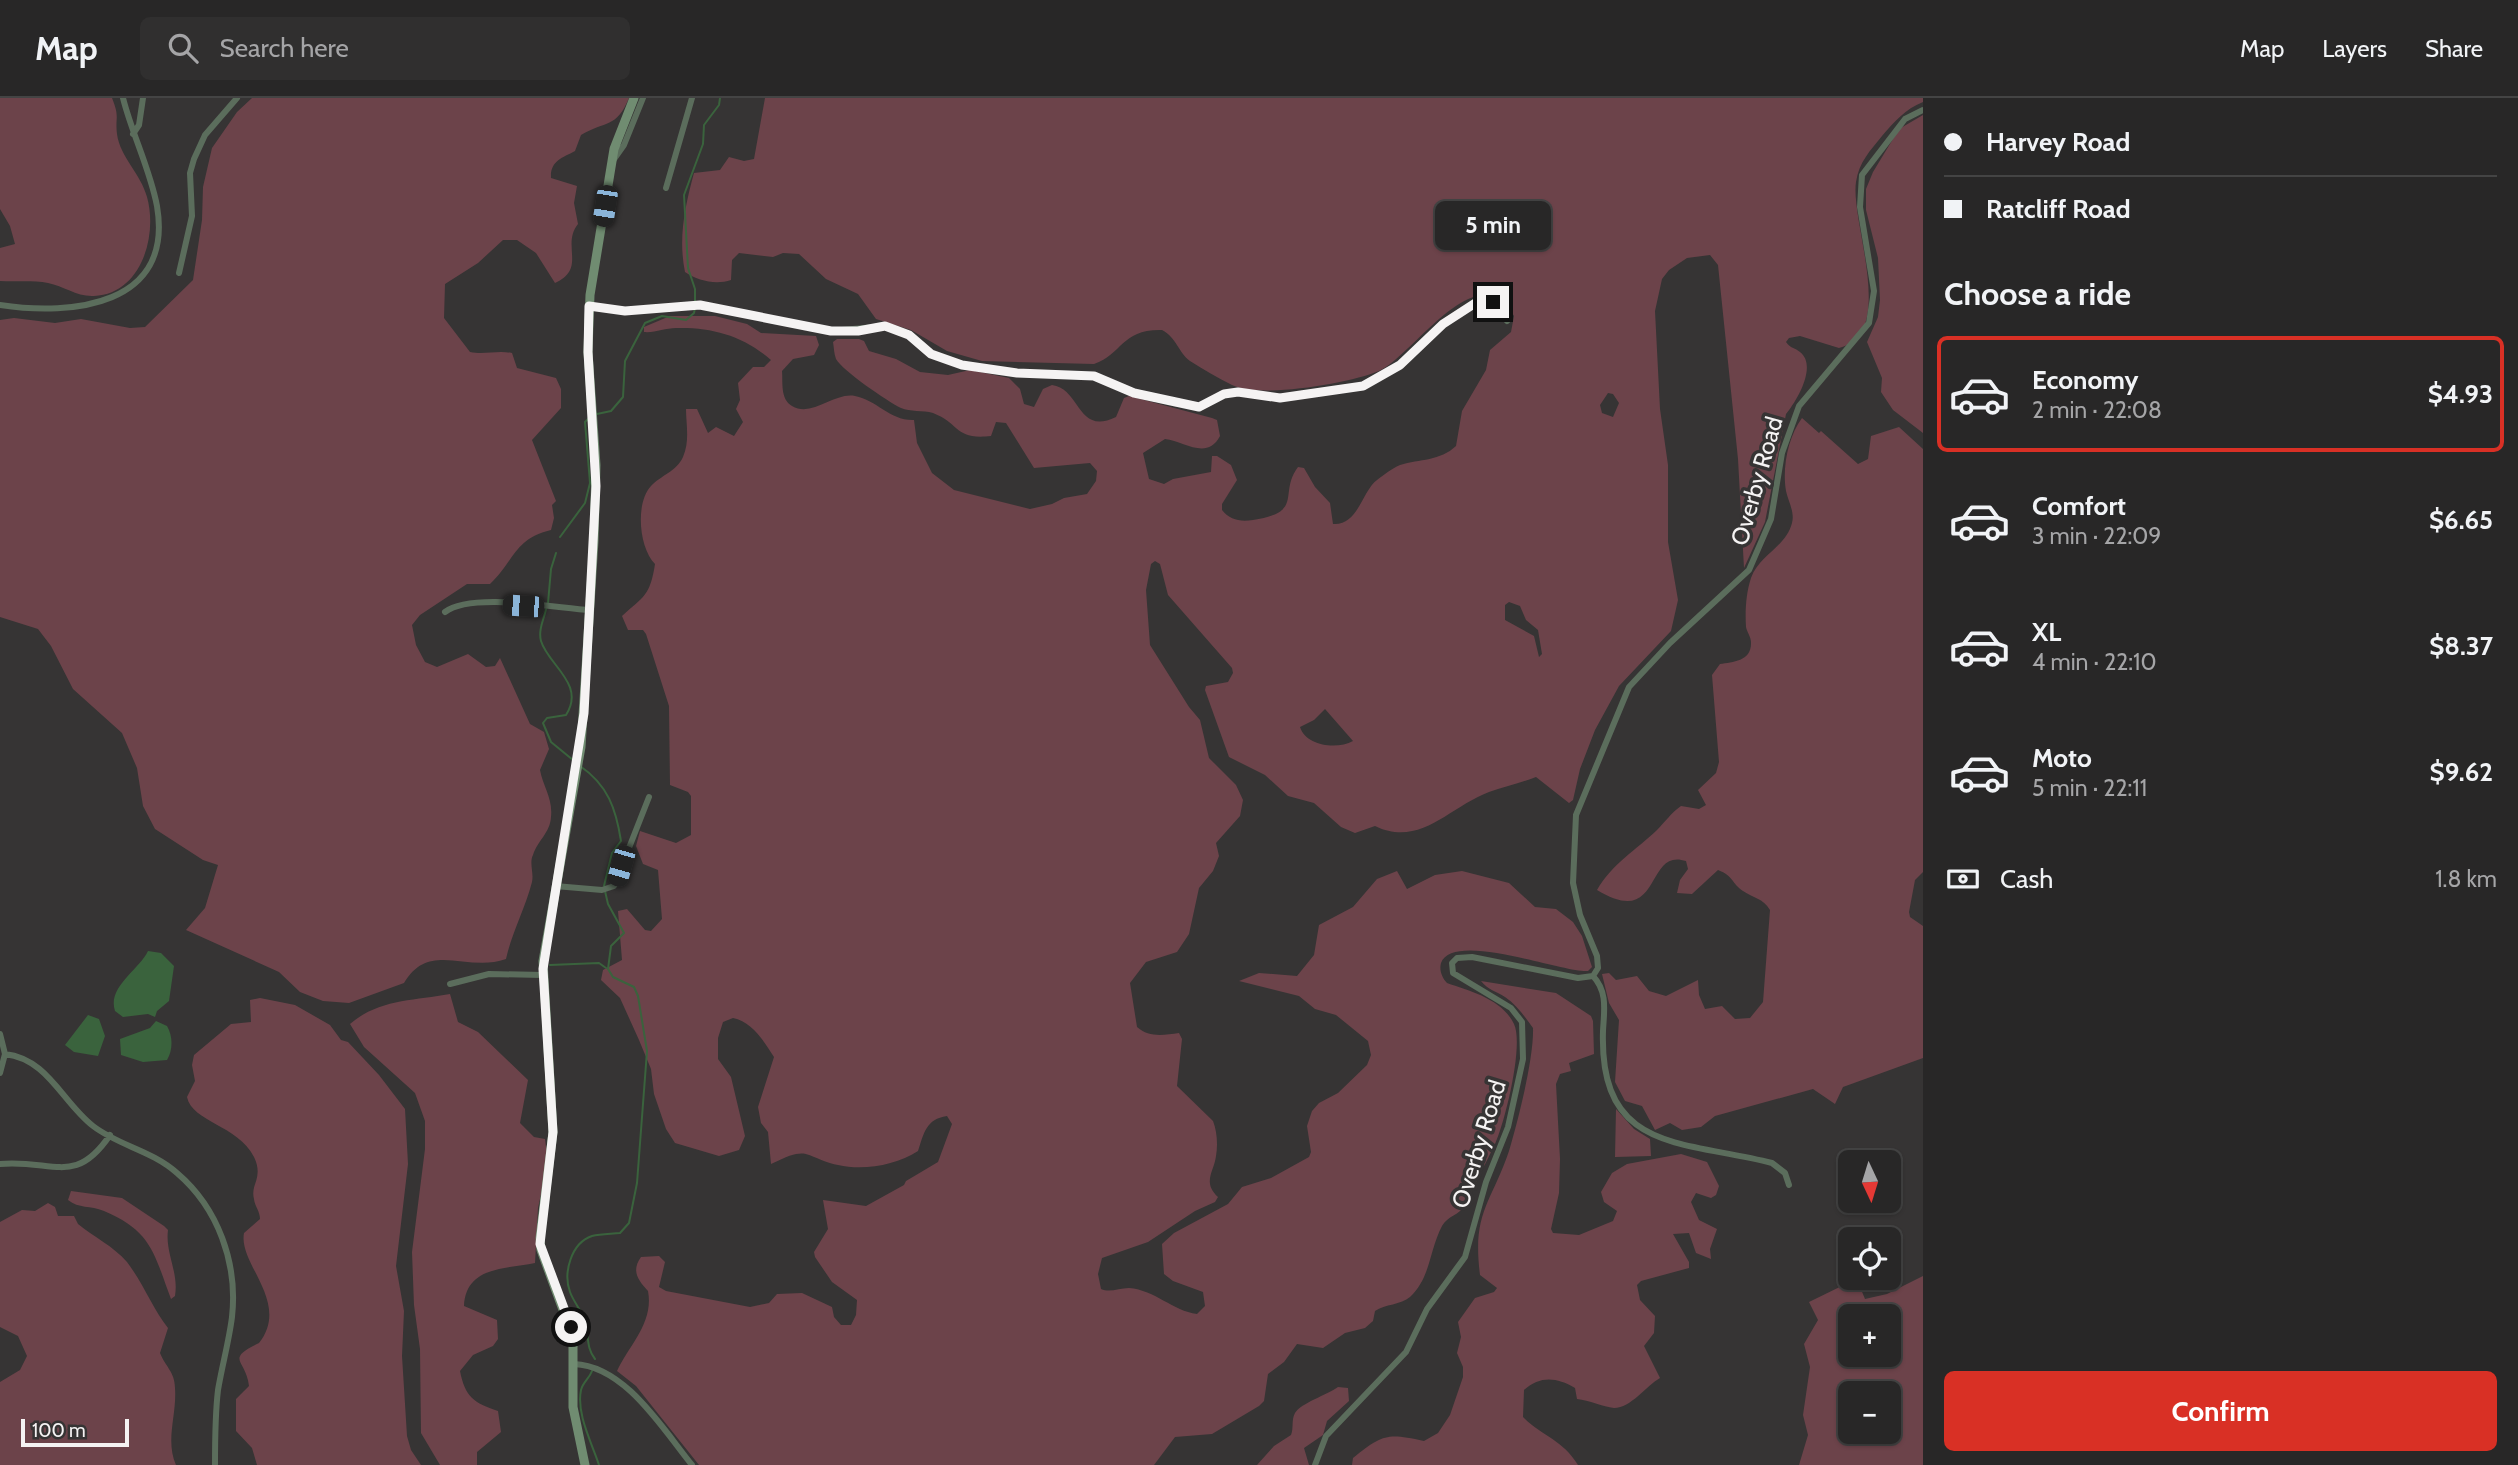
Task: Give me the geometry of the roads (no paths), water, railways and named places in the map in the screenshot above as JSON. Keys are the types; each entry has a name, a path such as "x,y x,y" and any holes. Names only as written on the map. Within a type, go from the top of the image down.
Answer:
{"street":[{"path":"0,305 49,310 86,305 117,296 141,278 155,252 157,209 123,98"},
{"path":"133,134 139,125 143,98"},
{"path":"179,273 192,216 190,173 194,159 205,135 237,98"},
{"path":"585,1465 573,1407 571,1327 540,1244 553,1132 543,975 555,886 578,765 590,610 596,486 588,352 589,306 612,163 634,98"},
{"path":"612,163 624,145 643,98"},
{"path":"666,188 692,98"},
{"name":"Overby Road","path":"1594,976 1598,968 1597,956 1580,915 1572,874 1576,815 1629,687 1662,651 1749,570 1771,519 1782,453 1799,406 1869,323 1874,291 1860,207 1862,175 1905,119 1923,110"},
{"path":"589,306 625,311 689,304 831,331 858,331 885,326 909,335 931,354 962,365 1017,373 1094,376 1134,393 1199,407 1224,394 1238,392 1280,398 1363,386 1400,365 1443,324 1480,300 1493,302 1507,321"},
{"path":"445,612 451,607 472,603 590,610"},
{"path":"555,886 605,890 617,880 627,846 649,797"},
{"name":"Overby Road","path":"1315,1465 1326,1436 1406,1352 1427,1309 1465,1257 1486,1182 1508,1127 1523,1059 1522,1023 1511,1009 1453,973 1452,963 1462,957 1472,957 1578,978 1594,976"},
{"path":"450,984 489,974 543,975"},
{"name":"Overby Road","path":"1594,976 1602,986 1604,995 1606,1080 1621,1111 1647,1132 1672,1143 1772,1163 1785,1173 1789,1185"},
{"path":"0,1034 5,1054 0,1073"},
{"path":"5,1054 34,1064 87,1121 146,1151 188,1183 209,1209 227,1250 233,1305 217,1400 215,1465"},
{"path":"0,1164 76,1167 92,1159 110,1135"},
{"path":"574,1364 596,1367 616,1378 692,1465"}],"waterway":[{"path":"695,303 695,289 688,268 684,195 703,144 704,125 719,105 720,98"},
{"path":"597,414 611,411 623,397 625,361 645,323 662,316 686,320 694,313 695,308"},
{"path":"560,537 585,503 590,483 585,422 590,417"},
{"path":"548,603 551,569 556,553"},
{"path":"546,609 541,641 564,675 572,694 566,715 547,718 543,723 551,742 573,760"},
{"path":"580,766 590,773 604,790 619,829 621,841 612,853 604,886"},
{"path":"595,1359 589,1346 584,1318 570,1292 568,1268 574,1252 585,1240 595,1235 620,1233 629,1223 637,1183 647,1051 638,996 634,987 613,977 608,969 611,946 624,933 608,904 605,891"},
{"path":"550,965 599,963 606,968"},
{"path":"592,1371 583,1385 580,1399 586,1428 599,1465"}]}
